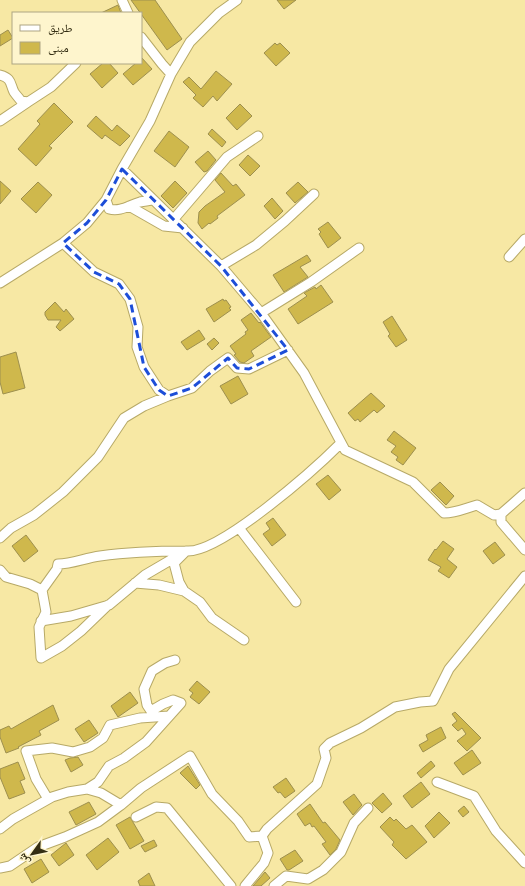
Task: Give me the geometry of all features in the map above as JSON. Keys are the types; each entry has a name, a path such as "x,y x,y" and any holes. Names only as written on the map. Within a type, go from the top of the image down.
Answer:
{"street":[{"path":"122,0 128,12"},
{"path":"2,280 63,243 87,223 106,200 150,121 172,74 190,42 219,13 237,0"},
{"path":"142,37 162,64 172,74"},
{"path":"0,121 51,87 75,64"},
{"path":"0,75 6,77 12,84 13,91 25,105"},
{"path":"0,116 25,105"},
{"path":"173,220 226,158 258,136"},
{"path":"122,169 221,266 261,313 304,373 345,450 413,482 444,513 455,513 461,509 477,506 494,515 501,514 525,493"},
{"path":"221,266 256,245 314,194"},
{"path":"106,200 109,209 114,211 139,202 153,200"},
{"path":"129,206 164,226 183,228"},
{"path":"509,257 525,239"},
{"path":"63,243 94,272 118,284 130,299 138,327 137,347 144,367 159,390 168,396"},
{"path":"261,313 311,282 359,248"},
{"path":"0,538 11,528 34,515 63,492 98,457 124,418 144,406 192,388 210,371 228,358 237,368 249,369 288,350"},
{"path":"186,551 145,575 109,604 81,631 62,646 41,658 39,627 46,612 42,590 57,569 58,564 68,564 98,556 143,551 186,551 192,552 206,547 239,528 262,512 341,443"},
{"path":"501,514 501,522 525,550"},
{"path":"239,528 296,602"},
{"path":"184,591 179,582 174,563 186,551"},
{"path":"0,570 6,577 30,584 42,590"},
{"path":"245,886 264,863 268,853 262,836 266,829 318,784 326,758 324,749 330,743 361,728 395,707 433,701 449,670 525,576"},
{"path":"135,583 159,585 184,591 200,602 212,618 244,640"},
{"path":"42,621 71,616 109,604"},
{"path":"153,714 147,706 144,690 152,671 164,663 175,660"},
{"path":"0,829 13,819 48,800 68,792 87,789 98,782 108,766 124,758 146,742 181,704 173,700 163,704 153,714"},
{"path":"48,800 36,779 26,751 52,748 73,752 90,747 103,738 110,725 153,714 169,716"},
{"path":"0,868 10,866 38,847 98,822 141,788 190,756 212,794 238,821 249,837 262,836"},
{"path":"437,782 474,796 496,831 525,863"},
{"path":"87,789 101,793 121,805"},
{"path":"136,817 156,807 166,808 231,886"},
{"path":"274,886 286,876 308,879 323,870 341,852 354,823 368,808"}],"highlighted area":[{"path":"122,169 221,266 288,350 249,369 237,368 228,358 192,388 168,396 159,390 144,367 130,299 119,284 94,272 63,243 87,223 106,200"}],"building":[{"path":"131,0 155,0 182,39 167,50 142,15 142,12 140,12"},
{"path":"277,0 296,0 284,9"},
{"path":"118,5 121,12 103,12"},
{"path":"8,30 12,39 0,46 0,35"},
{"path":"275,43 277,45 280,43 290,53 276,66 264,53"},
{"path":"142,58 152,69 133,85 123,74 135,64 142,64"},
{"path":"102,64 110,64 118,73 102,88 90,74"},
{"path":"216,71 232,84 217,101 213,96 203,107 193,98 196,95 183,82 189,77 201,89"},
{"path":"54,103 73,122 49,146 52,148 36,166 18,149 40,124 37,121"},
{"path":"240,104 252,116 237,130 226,118"},
{"path":"96,116 112,131 117,125 130,136 120,146 105,135 102,139 87,126"},
{"path":"212,129 226,142 222,147 208,134"},
{"path":"169,131 189,147 175,167 154,151"},
{"path":"208,151 216,160 207,171 204,172 195,162"},
{"path":"248,155 260,166 250,176 239,165"},
{"path":"221,173 233,186 236,184 245,195 217,216 218,218 202,229 198,223 199,212 225,192 215,180"},
{"path":"0,181 11,191 0,204"},
{"path":"175,181 187,193 173,208 161,196"},
{"path":"38,182 52,195 36,213 21,199"},
{"path":"298,182 308,192 295,203 286,193"},
{"path":"272,198 283,211 275,219 264,206"},
{"path":"328,222 341,238 328,248 319,234 321,232 318,229"},
{"path":"307,255 311,261 300,267 308,277 284,292 273,275"},
{"path":"321,285 333,302 298,324 288,309 307,296 304,293 315,287 316,289"},
{"path":"223,299 224,301 226,300 231,307 229,308 231,310 214,322 206,309"},
{"path":"55,302 64,312 66,309 74,319 60,331 56,327 61,320 48,320 45,315 45,312"},
{"path":"251,313 271,337 251,351 254,356 244,363 240,362 234,355 236,354 230,346 246,334 245,332 248,330 241,320"},
{"path":"392,316 407,340 396,347 388,336 390,334 383,322"},
{"path":"199,330 205,339 187,350 181,342"},
{"path":"214,338 219,343 212,350 207,344"},
{"path":"16,352 25,388 3,394 0,382 0,357"},
{"path":"238,376 248,394 231,404 220,386"},
{"path":"371,393 385,406 377,413 374,410 360,422 358,419 355,421 348,413"},
{"path":"394,431 416,448 403,465 396,460 398,457 391,452 396,446 387,440"},
{"path":"328,475 341,490 329,500 316,484"},
{"path":"440,482 454,496 446,505 431,490"},
{"path":"273,518 286,535 272,546 263,534 270,529 266,523"},
{"path":"26,535 38,551 24,562 12,546"},
{"path":"443,541 454,549 447,559 457,567 449,578 438,571 441,567 428,560 435,549 436,550"},
{"path":"495,542 505,555 493,564 483,551"},
{"path":"197,681 210,692 199,704 190,697 193,693 189,690"},
{"path":"130,692 138,703 118,717 111,706"},
{"path":"53,705 59,720 39,731 41,735 18,747 19,748 6,753 0,737 0,730 9,726 11,729"},
{"path":"455,712 481,738 467,751 457,741 466,734 462,728 458,731 452,725 457,721 452,714"},
{"path":"89,720 98,733 84,742 75,729"},
{"path":"441,727 446,738 423,752 419,745 428,740 426,735"},
{"path":"472,750 481,763 463,775 454,763"},
{"path":"78,757 83,765 71,772 65,760"},
{"path":"431,761 435,766 421,778 417,773"},
{"path":"18,762 25,779 20,781 25,793 9,799 0,777 0,769"},
{"path":"188,766 200,785 196,789 180,773"},
{"path":"286,778 295,791 285,798 273,787"},
{"path":"421,782 430,794 412,808 403,796"},
{"path":"383,793 392,804 382,813 372,803"},
{"path":"354,794 362,805 353,815 343,802"},
{"path":"89,802 96,814 76,825 69,812"},
{"path":"310,804 323,823 325,822 340,840 336,849 330,855 322,844 326,842 314,826 312,827 310,823 305,826 297,814"},
{"path":"464,806 469,812 463,817 458,811"},
{"path":"439,812 450,823 434,838 425,826"},
{"path":"130,817 144,841 130,849 116,825"},
{"path":"390,817 394,821 396,819 406,829 412,825 427,842 406,859 392,845 394,842 380,827"},
{"path":"108,838 119,852 97,870 86,855"},
{"path":"154,840 157,846 145,852 141,846"},
{"path":"66,843 74,855 59,866 51,855"},
{"path":"295,850 303,861 287,870 280,859"},
{"path":"41,859 49,872 32,883 24,869"},
{"path":"265,872 270,878 261,886 253,886"},
{"path":"149,873 155,886 140,886 138,881"}]}
